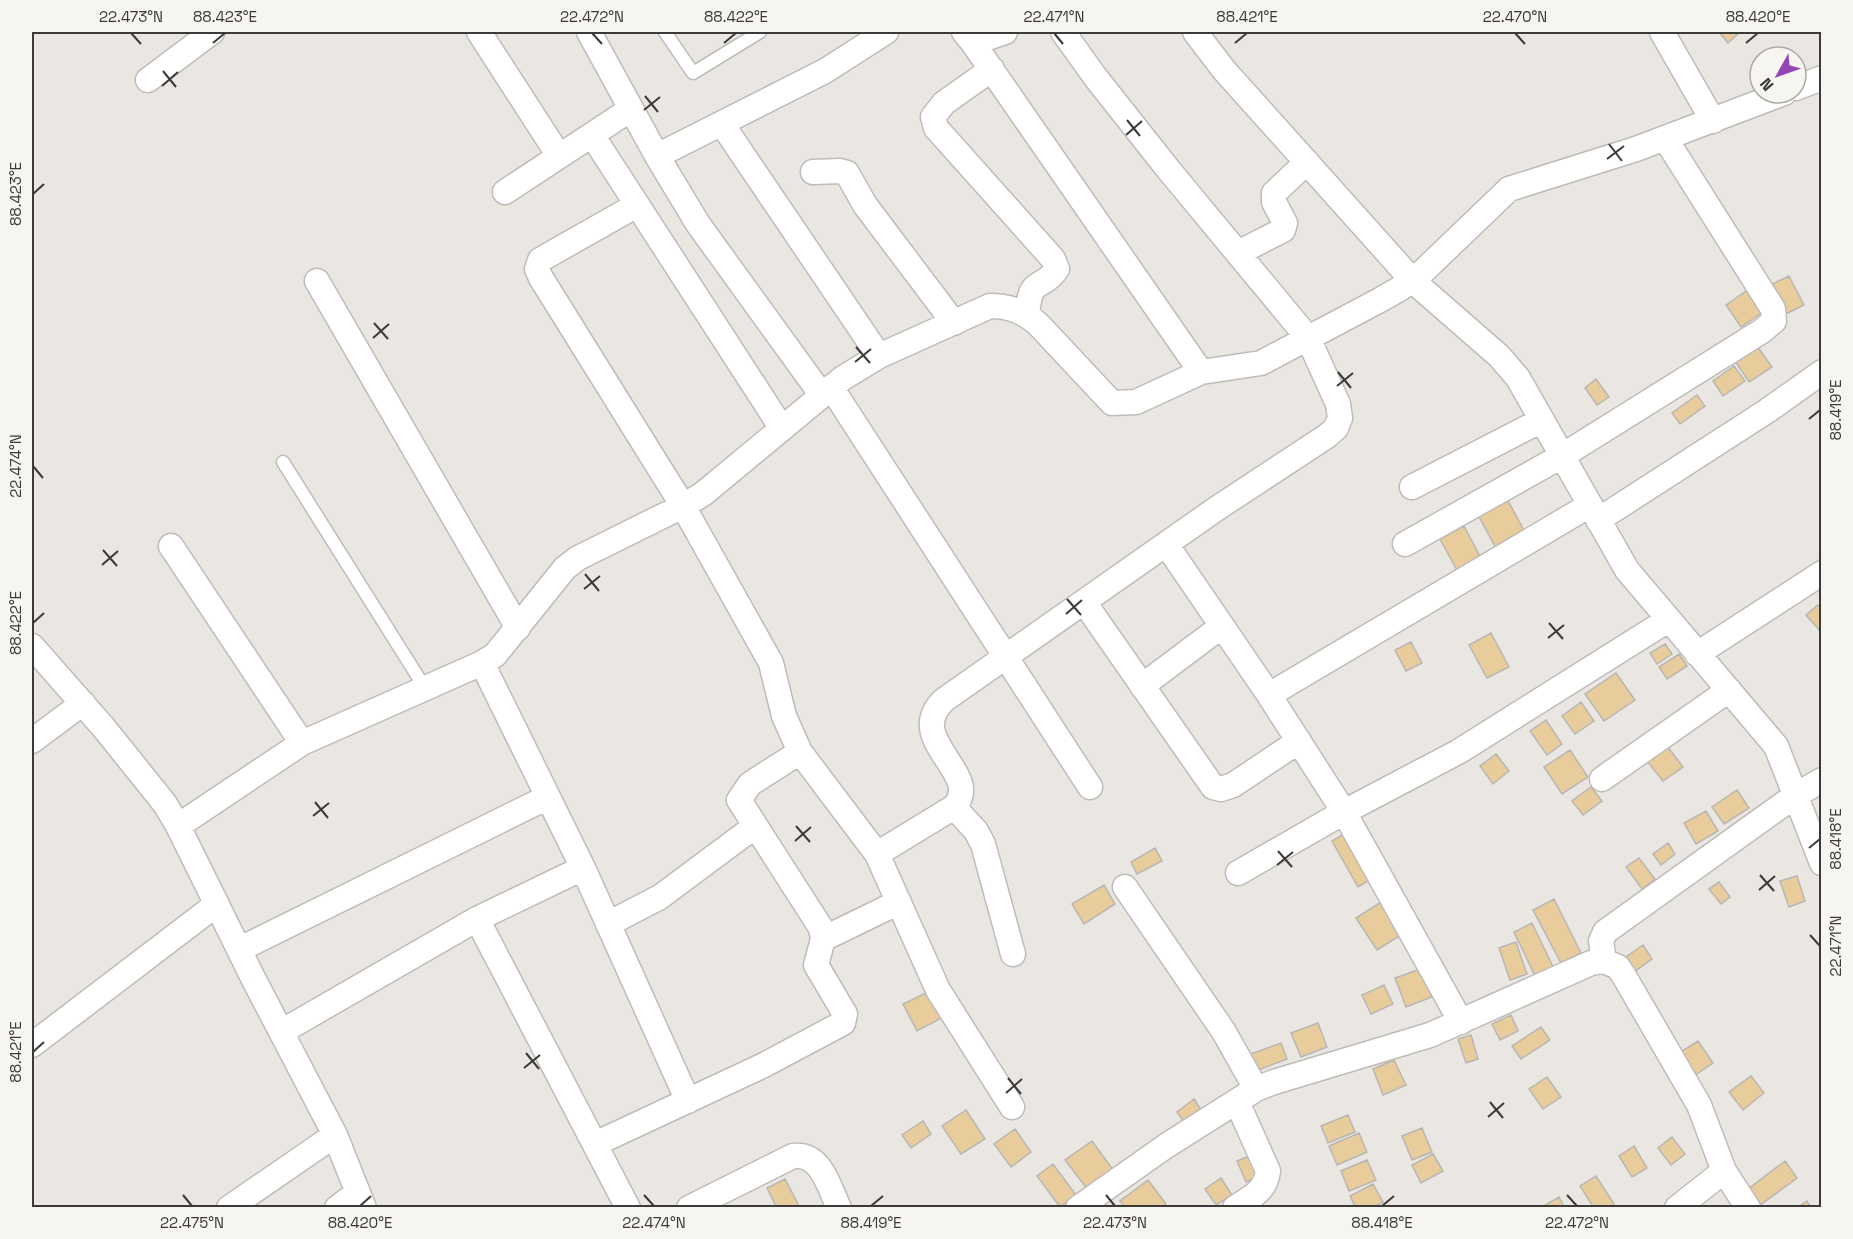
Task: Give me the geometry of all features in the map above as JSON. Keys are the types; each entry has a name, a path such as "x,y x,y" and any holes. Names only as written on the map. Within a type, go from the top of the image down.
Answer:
{"street":[{"path":"148,80 212,32"},
{"path":"479,32 559,156"},
{"path":"590,32 657,156 698,224 826,390 1090,788"},
{"path":"657,156 825,71 886,32"},
{"path":"1005,32 969,37 1201,372"},
{"path":"877,854 954,807 962,799 963,791 932,734 934,714 944,700 1336,428 1341,418 1338,404 1308,338 1101,85 1063,32"},
{"path":"1195,32 1224,70 1413,281 1499,356 1518,378 1627,570 1776,746 1821,863"},
{"path":"1662,32 1713,121"},
{"path":"992,69 944,103 933,117 936,128 1053,259 1057,269 1052,276 1037,282 1029,293 1027,315"},
{"path":"178,826 302,743 482,663 495,655 565,568 578,558 683,506 702,494 826,390 879,356 990,306 1007,306 1027,315 1112,403 1136,402 1201,372 1262,363 1413,281 1509,189 1665,138 1754,105"},
{"path":"505,192 631,109"},
{"path":"722,124 879,356"},
{"path":"592,135 781,427"},
{"path":"1405,544 1562,456 1762,331 1773,321 1773,309 1665,138"},
{"path":"1238,253 1283,230 1285,223 1274,202 1274,193 1307,162"},
{"path":"813,172 847,173 865,205 954,323"},
{"path":"637,205 540,260 537,269 683,506 771,663 783,716 800,752 877,854 939,990 1012,1107"},
{"path":"317,281 518,628"},
{"path":"1269,695 1594,512 1767,411 1821,372"},
{"path":"1412,487 1542,420"},
{"path":"1166,544 1269,695 1344,812 1461,1022"},
{"path":"171,546 302,743"},
{"path":"1697,654 1821,573"},
{"path":"1084,602 1213,787 1221,789 1233,785 1299,741"},
{"path":"1238,873 1344,812 1458,752 1668,620"},
{"path":"1142,686 1222,626"},
{"path":"32,646 142,774 178,826 280,1032 335,1135 361,1200 337,1208"},
{"path":"482,663 583,868 688,1101"},
{"path":"1602,779 1729,690"},
{"path":"32,741 83,703"},
{"path":"595,1144 774,1060 843,1023 845,1014 816,965 823,939 816,919 738,801 742,792 800,752"},
{"path":"1604,961 1601,941 1605,932 1796,795 1821,780"},
{"path":"240,949 548,797"},
{"path":"954,807 976,831 983,844 1012,954"},
{"path":"608,924 660,897 754,827"},
{"path":"280,1032 477,920 583,868"},
{"path":"1125,887 1224,1032 1246,1096 1268,1171 1267,1181 1262,1190 1235,1208"},
{"path":"823,939 899,902"},
{"path":"33,1039 217,904"},
{"path":"477,920 628,1208"},
{"path":"1078,1208 1166,1146 1246,1096 1274,1082 1412,1042 1592,963 1604,961 1618,967 1624,976 1699,1105 1724,1171 1748,1208"},
{"path":"229,1208 335,1135"},
{"path":"689,1208 794,1156 805,1154 815,1160 839,1208"},
{"path":"1677,1208 1724,1171"}],"lane":[{"path":"665,32 693,73 760,32"},
{"path":"283,462 425,688"}],"building":[{"path":"1719,32 1740,32 1728,43"},
{"path":"1789,276 1804,305 1784,315 1768,286"},
{"path":"1749,289 1763,312 1741,327 1726,305"},
{"path":"1757,346 1772,367 1749,382 1735,361"},
{"path":"1734,366 1745,381 1723,396 1713,381"},
{"path":"1596,379 1609,397 1597,405 1585,388"},
{"path":"1697,395 1705,406 1680,424 1672,413"},
{"path":"1506,497 1526,534 1497,550 1477,513"},
{"path":"1464,526 1482,560 1458,572 1440,539"},
{"path":"1818,605 1822,609 1822,633 1806,615"},
{"path":"1491,633 1509,667 1487,678 1469,645"},
{"path":"1411,642 1422,663 1406,671 1395,650"},
{"path":"1665,644 1672,654 1657,664 1650,653"},
{"path":"1679,654 1687,666 1667,679 1659,667"},
{"path":"1616,673 1635,700 1604,721 1585,694"},
{"path":"1581,702 1594,721 1575,734 1562,716"},
{"path":"1546,720 1562,744 1547,755 1530,731"},
{"path":"1667,746 1683,767 1663,781 1647,761"},
{"path":"1570,750 1588,777 1562,794 1544,767"},
{"path":"1496,754 1509,771 1493,784 1480,766"},
{"path":"1591,787 1602,801 1583,815 1572,801"},
{"path":"1737,790 1749,808 1724,824 1712,807"},
{"path":"1706,811 1718,831 1696,844 1684,823"},
{"path":"1349,831 1376,876 1358,887 1332,841"},
{"path":"1668,843 1675,854 1661,865 1653,854"},
{"path":"1155,848 1162,861 1137,874 1131,862"},
{"path":"1639,858 1655,879 1642,889 1626,867"},
{"path":"1797,876 1805,901 1789,907 1780,881"},
{"path":"1719,882 1730,897 1721,904 1709,889"},
{"path":"1104,885 1115,904 1084,924 1072,904"},
{"path":"1554,899 1581,953 1561,963 1533,910"},
{"path":"1384,900 1404,933 1377,950 1356,918"},
{"path":"1532,923 1554,969 1536,978 1514,932"},
{"path":"1516,942 1527,974 1510,980 1499,948"},
{"path":"1643,945 1652,959 1630,975 1620,961"},
{"path":"1423,968 1434,996 1406,1007 1395,978"},
{"path":"1384,985 1393,1004 1371,1014 1362,995"},
{"path":"932,990 945,1016 917,1031 903,1004"},
{"path":"1511,1015 1518,1031 1500,1040 1492,1024"},
{"path":"1318,1023 1327,1047 1301,1057 1291,1033"},
{"path":"1541,1027 1550,1040 1521,1059 1512,1046"},
{"path":"1471,1035 1478,1059 1466,1063 1458,1039"},
{"path":"1698,1041 1713,1063 1694,1076 1679,1053"},
{"path":"1281,1043 1287,1059 1253,1072 1248,1055"},
{"path":"1394,1060 1406,1085 1383,1095 1373,1069"},
{"path":"1751,1076 1764,1093 1743,1110 1729,1092"},
{"path":"1547,1077 1561,1097 1543,1109 1529,1089"},
{"path":"1194,1099 1201,1110 1184,1122 1177,1112"},
{"path":"966,1110 985,1139 961,1154 942,1126"},
{"path":"1348,1115 1355,1132 1328,1143 1321,1126"},
{"path":"923,1121 931,1134 911,1148 902,1135"},
{"path":"1422,1128 1432,1152 1412,1160 1402,1136"},
{"path":"1015,1129 1031,1152 1011,1167 994,1144"},
{"path":"1359,1133 1367,1152 1337,1165 1329,1146"},
{"path":"1672,1137 1685,1154 1671,1165 1658,1148"},
{"path":"1092,1141 1114,1171 1088,1190 1065,1160"},
{"path":"1634,1146 1647,1168 1632,1177 1619,1156"},
{"path":"1433,1154 1443,1171 1421,1183 1412,1165"},
{"path":"1249,1156 1259,1176 1246,1182 1237,1161"},
{"path":"1367,1160 1376,1180 1349,1191 1341,1171"},
{"path":"1785,1161 1797,1178 1759,1206 1747,1190"},
{"path":"1053,1164 1076,1195 1060,1207 1037,1176"},
{"path":"1596,1176 1614,1204 1609,1208 1594,1208 1580,1186"},
{"path":"1221,1178 1232,1195 1216,1205 1205,1189"},
{"path":"785,1179 800,1208 777,1208 767,1188"},
{"path":"1148,1180 1166,1204 1162,1208 1125,1208 1120,1201"},
{"path":"1373,1184 1383,1202 1373,1208 1356,1208 1350,1196"},
{"path":"1559,1197 1565,1208 1542,1207"},
{"path":"1807,1201 1811,1208 1797,1208"}]}
